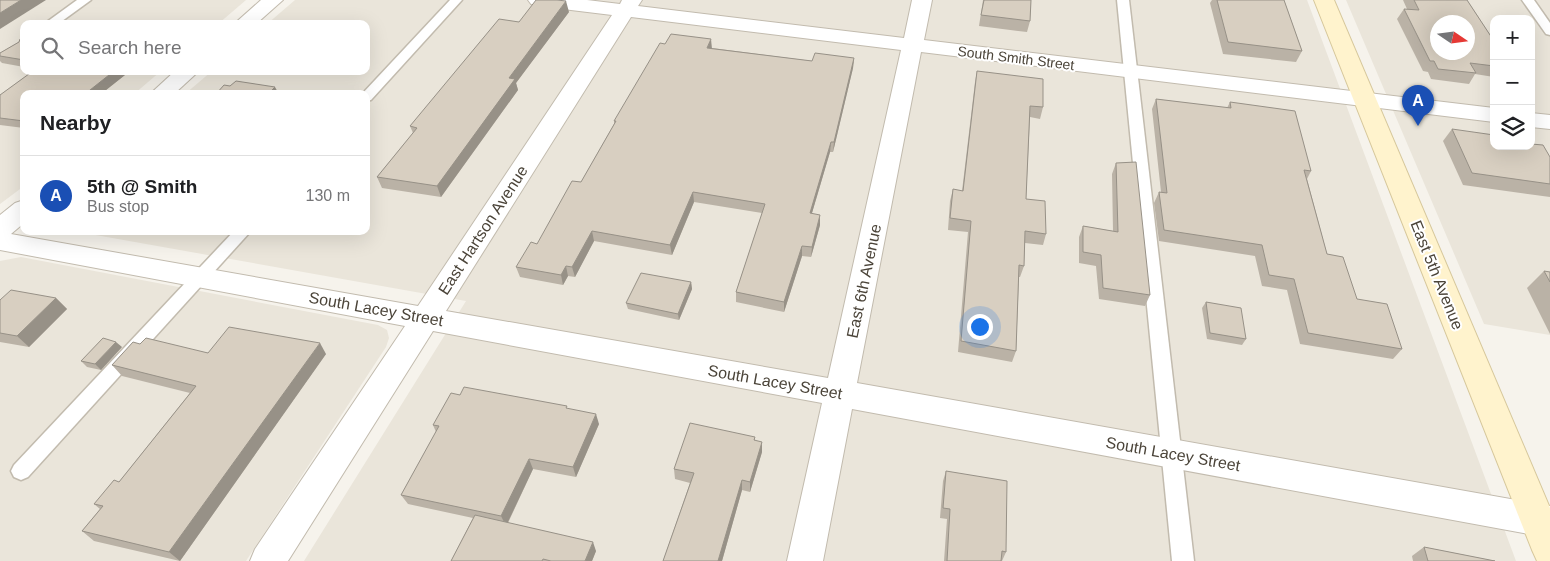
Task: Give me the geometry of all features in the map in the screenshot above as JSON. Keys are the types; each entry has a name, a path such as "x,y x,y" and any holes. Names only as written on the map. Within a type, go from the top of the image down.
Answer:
{"street":[{"path":"249,20 272,0"},
{"name":"South Smith Street","path":"538,0 628,5 913,46 1490,115"},
{"name":"East 6th Avenue","path":"804,561 922,0"},
{"name":"East 5th Avenue","path":"1324,0 1544,520 1550,550"},
{"name":"East Hartson Avenue","path":"268,561 628,5"},
{"path":"166,90 183,75"},
{"path":"1535,120 1550,122"},
{"path":"0,229 20,212"},
{"name":"South Lacey Street","path":"0,241 1544,520"}],"lane":[{"path":"56,20 84,0"},
{"path":"370,93 456,0"},
{"path":"1123,0 1183,561"},
{"path":"1528,0 1550,31"},
{"path":"22,471 239,235"}],"shaded area":[{"path":"0,0 246,0 223,20 20,20 20,75 156,75 139,90 20,90 20,189 0,204"},
{"path":"295,0 1307,0 1516,561 304,561 466,301 95,235 370,235 370,90 190,90 207,75 370,75 370,20 272,20"},
{"path":"1346,0 1550,0 1550,335 1484,324"},
{"path":"21,257 378,325 387,330 389,338 386,347 246,561 0,561 0,261"}],"building":[{"path":"0,0 21,0 0,13"},
{"path":"536,0 566,1 509,78 515,79 437,186 377,177 417,128 410,126 499,19 519,22"},
{"path":"984,0 1031,0 1030,21 981,15"},
{"path":"1217,0 1284,0 1302,51 1228,42"},
{"path":"1414,0 1467,0 1490,35 1490,66 1470,63 1476,73 1438,69 1434,61 1430,61 1404,9 1419,10"},
{"path":"671,34 711,39 707,48 812,61 815,53 854,58 834,142 831,142 810,213 820,215 812,247 802,246 784,302 736,292 765,204 693,192 670,245 592,231 572,267 566,266 561,275 516,267 531,242 537,244 572,181 581,182 660,43 665,44"},
{"path":"20,39 20,59 0,56 0,53 19,42"},
{"path":"977,71 1043,79 1043,107 1030,106 1026,199 1045,201 1046,234 1025,231 1024,266 1019,265 1016,351 961,341 971,221 950,218 953,189 963,191"},
{"path":"28,75 109,75 90,90 20,90 20,120 0,118 0,95"},
{"path":"236,81 275,87 272,90 220,90 224,85 230,86"},
{"path":"1156,99 1231,108 1230,102 1295,111 1311,171 1304,170 1327,254 1343,257 1357,299 1387,304 1402,349 1308,333 1294,279 1269,275 1262,245 1164,230 1159,192 1167,193"},
{"path":"1452,129 1490,134 1490,150 1535,150 1535,144 1543,145 1550,157 1550,184 1472,173"},
{"path":"1136,162 1150,295 1103,288 1101,255 1083,252 1083,226 1118,232 1116,163"},
{"path":"1544,271 1550,272 1550,282"},
{"path":"641,273 691,282 678,314 626,303"},
{"path":"11,290 56,298 17,336 0,333 0,300"},
{"path":"1206,302 1241,308 1246,339 1210,333"},
{"path":"229,327 320,343 169,552 82,531 103,506 94,504 114,480 119,482 196,386 112,365 133,342 140,344 146,338 208,353"},
{"path":"103,338 116,342 95,364 81,361"},
{"path":"464,387 567,406 566,408 596,414 573,467 529,459 501,516 401,495 439,426 433,425 451,393 460,395"},
{"path":"690,423 755,437 754,440 762,442 750,482 742,480 718,561 663,561 694,473 674,469"},
{"path":"946,471 1007,481 1006,552 1002,551 1001,561 947,561 950,509 943,508"},
{"path":"475,515 593,542 585,561 551,561 543,559 542,561 451,561"},
{"path":"1424,547 1495,561 1428,561"}],"place":[{"name":"5th @ Smith","path":"1418,126"}]}
